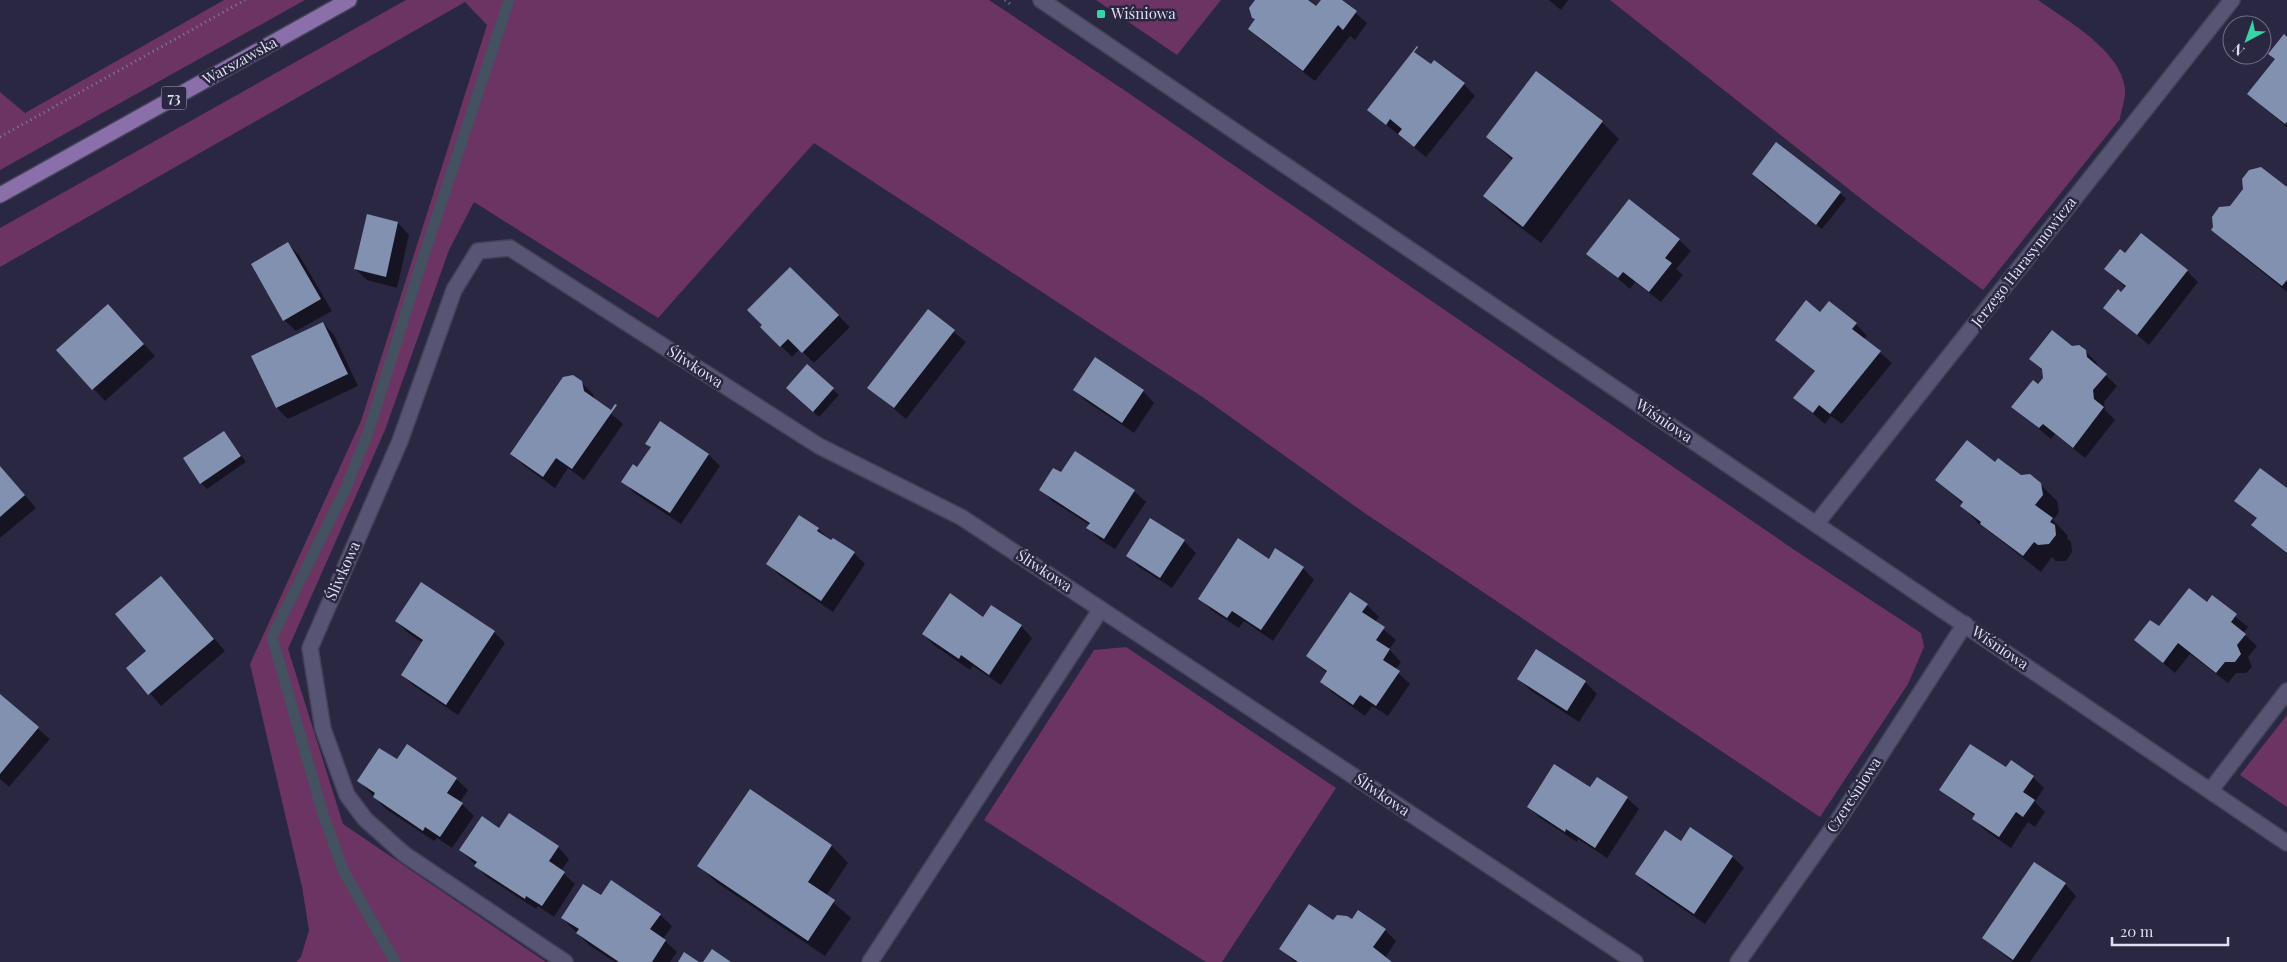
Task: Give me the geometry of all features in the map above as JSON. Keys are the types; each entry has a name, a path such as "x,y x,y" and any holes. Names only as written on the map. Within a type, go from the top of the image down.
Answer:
{"main road":[{"name":"Warszawska","path":"0,195 349,0"}],"street":[{"name":"Wiśniowa","path":"1041,0 2287,843"},
{"name":"Jerzego Harasymowicza","path":"1816,524 2232,0"},
{"name":"Śliwkowa","path":"565,962 404,854 365,819 347,796 323,729 310,648 400,440 454,290 478,251 510,248 819,446 961,516 1635,962"},
{"path":"870,962 1101,609"},
{"name":"Czereśniowa","path":"1738,962 1839,819 1965,624"},
{"path":"2210,791 2287,691"}],"path":[{"path":"0,137 245,0"}],"shaded area":[{"path":"224,0 305,0 0,170 0,92 25,113"},
{"path":"406,0 989,0 1127,92 1793,549 1921,633 1924,647 1908,684 1820,817 1363,512 1204,398 814,143 658,318 474,202 449,250 385,430 288,649 343,824 546,962 296,962 301,957 309,930 302,887 250,664 361,421 487,25 465,2 0,267 0,228"},
{"path":"1096,0 1221,0 1177,55"},
{"path":"1610,0 2038,0 2091,38 2114,62 2121,75 2125,89 2120,119 1983,290 1874,209"},
{"path":"1126,647 1336,788 1222,962 1206,962 984,820 1094,650"},
{"path":"2287,715 2287,807 2240,775"}],"building":[{"path":"1255,0 1308,0 1316,6 1321,0 1342,0 1357,11 1343,30 1338,25 1303,71 1248,29 1255,19 1252,18 1249,8"},
{"path":"2284,34 2287,37 2287,122 2285,124 2247,94 2272,65 2275,59 2272,57 2272,49"},
{"path":"1417,46 1414,52 1431,64 1434,60 1465,83 1414,147 1398,134 1402,129 1390,119 1386,125 1367,110"},
{"path":"1536,71 1603,121 1523,227 1483,196 1513,158 1486,137"},
{"path":"1776,142 1841,192 1816,225 1752,174"},
{"path":"2261,167 2287,187 2287,280 2282,286 2211,230 2213,227 2212,217 2219,207 2230,206 2243,189 2242,179 2249,170"},
{"path":"1629,199 1680,239 1665,258 1672,263 1649,292 1623,272 1618,278 1586,254"},
{"path":"367,214 398,222 386,277 354,269"},
{"path":"2141,233 2188,270 2137,335 2103,308 2118,289 2121,292 2126,286 2104,269 2120,249 2125,253"},
{"path":"288,242 321,299 283,321 251,264"},
{"path":"790,267 839,315 802,353 788,339 780,347 760,327 762,325 747,310"},
{"path":"1806,300 1820,312 1829,301 1857,323 1852,329 1881,351 1830,414 1819,405 1813,413 1793,398 1815,371 1775,340"},
{"path":"108,304 144,344 92,390 56,350"},
{"path":"928,309 955,330 894,408 867,388"},
{"path":"323,322 348,374 276,408 251,356"},
{"path":"2052,330 2072,346 2079,345 2086,350 2087,357 2107,374 2093,390 2094,399 2104,407 2073,448 2043,424 2039,428 2011,407 2033,380 2038,384 2043,378 2042,369 2029,359"},
{"path":"1095,357 1144,390 1122,423 1073,390"},
{"path":"807,364 834,388 813,412 786,388"},
{"path":"573,375 582,381 584,391 611,410 615,404 617,405 572,469 556,458 543,477 510,454 563,377"},
{"path":"660,421 709,454 670,513 621,482 633,464 637,467 651,447 645,444"},
{"path":"224,431 241,456 200,484 183,458"},
{"path":"1967,440 1995,462 1998,458 2021,475 2030,474 2041,483 2043,495 2035,505 2053,518 2050,522 2055,525 2056,535 2049,544 2038,545 2034,542 2023,556 1980,524 1981,522 1960,506 1963,502 1935,480"},
{"path":"1075,451 1135,490 1104,539 1086,528 1090,523 1039,490 1053,468 1061,472"},
{"path":"0,466 25,495 0,517"},
{"path":"2260,468 2287,488 2287,553 2251,525 2257,518 2234,501"},
{"path":"799,515 819,528 817,531 831,540 833,538 855,552 821,601 766,564"},
{"path":"1150,518 1185,540 1160,578 1126,556"},
{"path":"1238,538 1269,559 1275,548 1304,567 1261,630 1232,611 1227,618 1198,599"},
{"path":"161,576 214,639 148,695 126,668 146,651 115,614"},
{"path":"421,582 495,631 446,705 401,675 423,640 395,621"},
{"path":"2189,588 2207,602 2212,595 2237,614 2231,622 2246,634 2237,645 2241,654 2235,662 2225,662 2216,673 2178,643 2163,663 2134,640 2150,620 2159,626"},
{"path":"1350,592 1368,604 1362,612 1385,627 1376,640 1390,649 1383,660 1400,671 1376,706 1360,695 1353,705 1320,682 1327,671 1306,656"},
{"path":"950,593 983,617 991,605 1022,625 989,675 961,655 959,659 922,634"},
{"path":"1536,649 1586,681 1567,711 1517,679"},
{"path":"0,694 39,727 0,774"},
{"path":"407,744 457,778 447,793 463,803 440,837 425,827 423,831 373,797 375,793 357,781 379,748 397,759"},
{"path":"1970,744 2006,767 2011,760 2034,776 2023,792 2035,800 2023,817 2016,812 1999,837 1972,819 1975,814 1939,790"},
{"path":"1554,764 1590,787 1597,777 1628,797 1595,848 1566,829 1565,832 1527,807"},
{"path":"750,789 832,845 808,882 835,900 808,941 697,866"},
{"path":"509,813 559,846 549,861 565,872 542,906 526,896 525,899 474,866 477,862 459,850 482,816 499,828"},
{"path":"1690,827 1733,856 1694,914 1635,874 1665,830 1681,841"},
{"path":"2034,862 2066,883 2013,960 1982,938"},
{"path":"611,880 661,914 650,929 666,940 652,962 619,962 576,933 579,929 561,918 583,884 601,895"},
{"path":"1309,904 1333,920 1337,915 1347,916 1352,919 1358,910 1386,929 1373,947 1392,962 1298,962 1279,949"},
{"path":"712,949 731,962 703,962"},
{"path":"684,952 699,962 678,962"}],"waterway":[{"path":"395,962 343,870 323,814 272,637 346,488 369,430 421,264 509,0"}],"place":[{"name":"Wiśniowa","path":"1101,14"}]}
